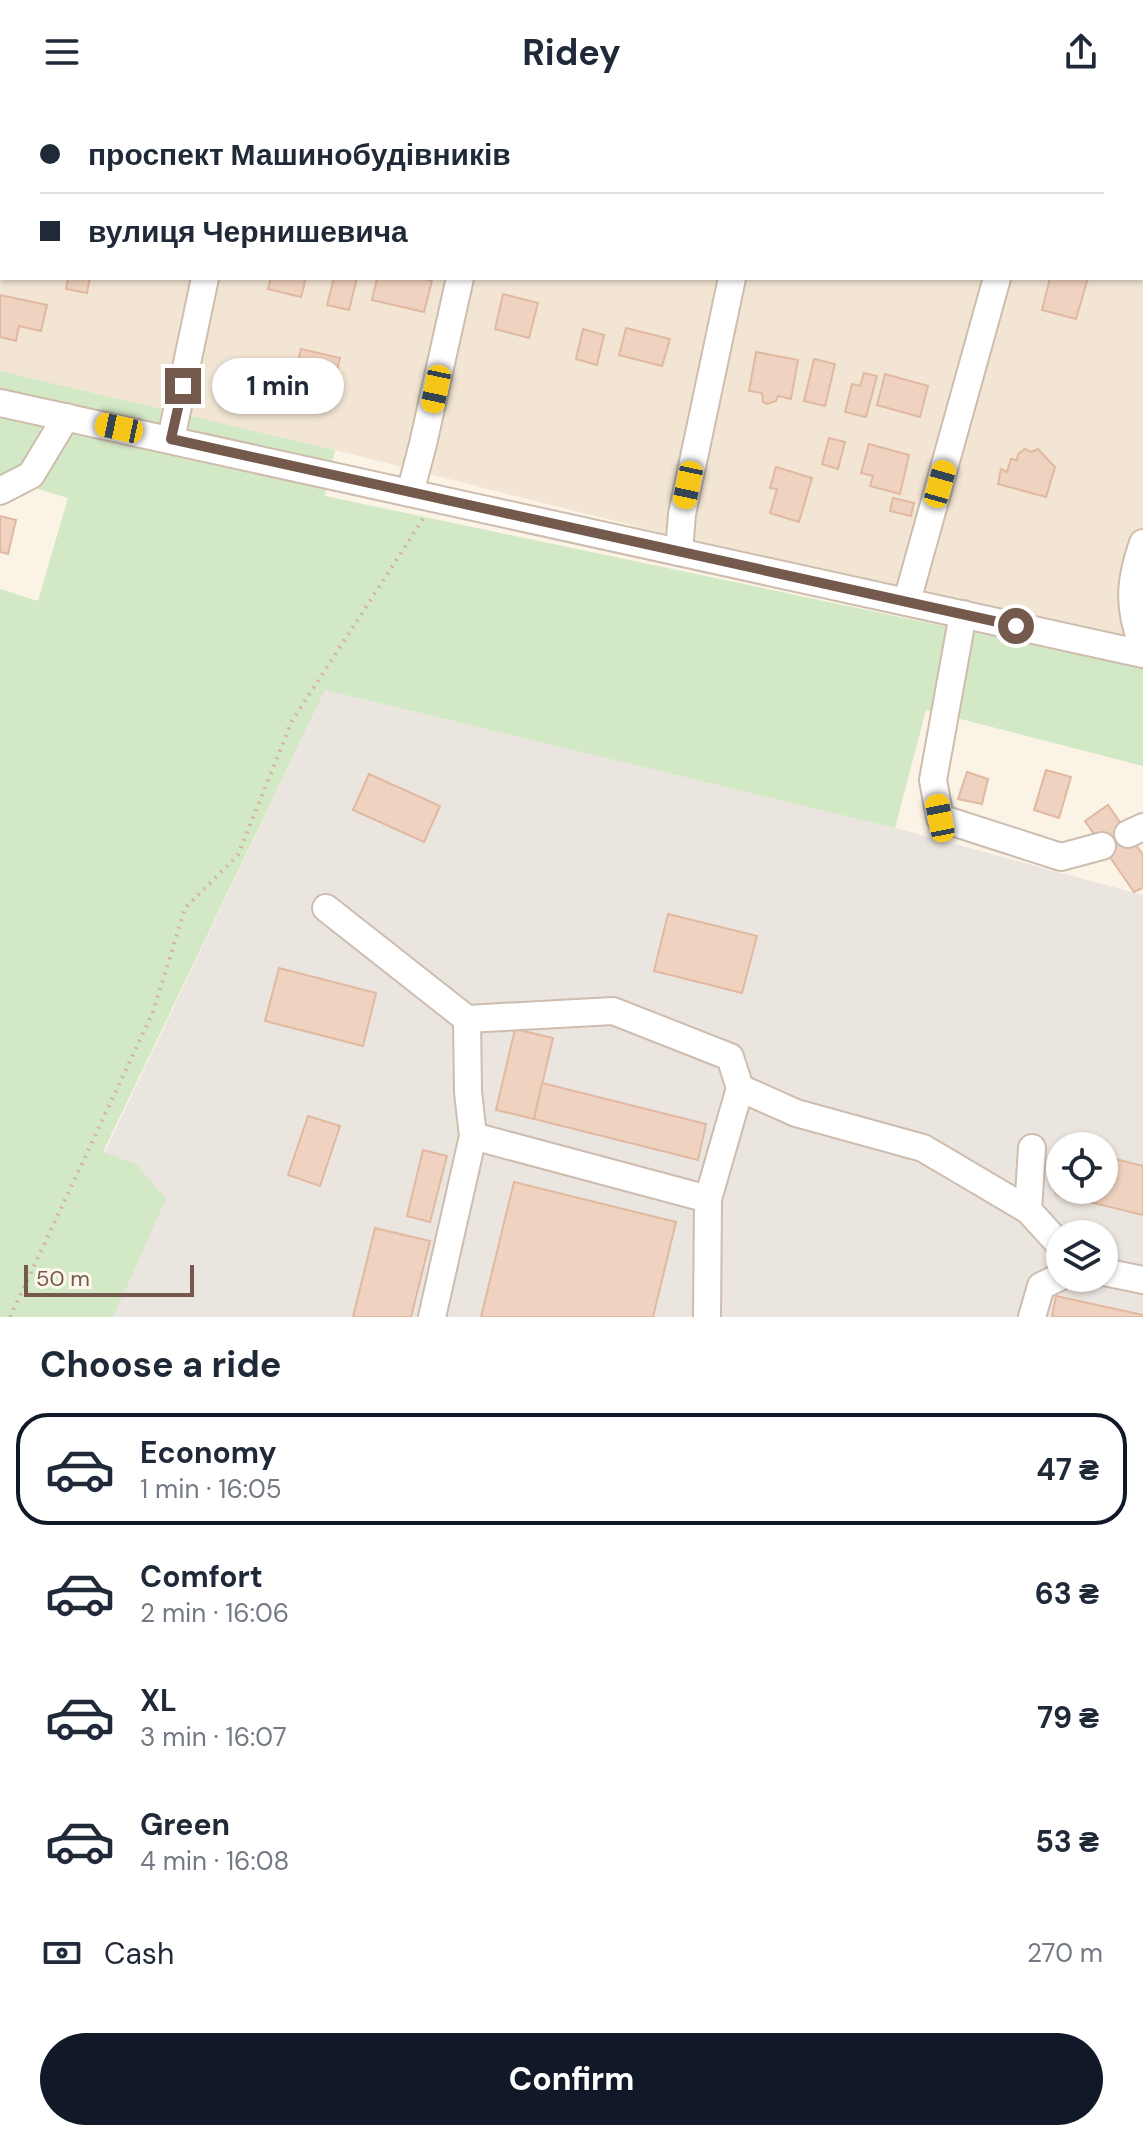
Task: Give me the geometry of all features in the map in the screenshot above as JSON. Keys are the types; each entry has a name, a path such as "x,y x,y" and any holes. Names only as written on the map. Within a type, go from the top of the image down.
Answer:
{"street":[{"path":"171,439 205,280"},
{"path":"410,493 460,280"},
{"path":"679,552 682,514 732,280"},
{"path":"907,601 996,280"},
{"path":"0,403 1143,654"},
{"path":"0,491 31,475 66,417"},
{"path":"1143,543 1132,574 1133,619 1143,647"},
{"path":"963,614 933,780 940,818 1061,857 1102,846"},
{"path":"326,908 467,1019 613,1011 730,1057 740,1088 708,1199 707,1317"},
{"path":"432,1317 473,1136 468,1092 467,1019"},
{"path":"740,1088 796,1113 923,1148 1028,1210 1046,1230"},
{"path":"473,1136 708,1199"},
{"path":"1028,1210 1032,1148"},
{"path":"1118,1275 1143,1280"},
{"path":"1032,1317 1041,1286 1046,1284"}],"path":[{"path":"10,1317 153,1012 185,908 238,855 292,721 437,498"}],"shaded area":[{"path":"0,280 1143,280 1143,655 335,450 0,371"},
{"path":"325,690 895,828 1143,895 1143,1317 26,1317"}],"green space":[{"path":"0,371 335,450 325,496 1143,668 1143,766 926,710 895,828 325,690 103,1152 136,1164 166,1199 113,1317 0,1317 0,589 38,601 68,498 0,478"}],"building":[{"path":"68,280 90,280 87,293 66,289"},
{"path":"270,280 305,280 301,297 268,289"},
{"path":"333,280 356,280 349,310 327,305"},
{"path":"377,280 432,281 424,312 372,300"},
{"path":"1050,280 1087,280 1076,319 1042,310"},
{"path":"503,294 538,303 529,338 495,329"},
{"path":"0,295 47,305 41,331 19,326 16,341 0,337"},
{"path":"626,328 670,339 662,366 619,355"},
{"path":"583,329 604,335 597,365 576,359"},
{"path":"301,349 340,358 330,397 292,388"},
{"path":"756,352 798,360 791,399 778,396 776,401 767,404 763,402 762,393 749,391"},
{"path":"814,359 835,364 825,406 804,401"},
{"path":"864,373 877,376 866,417 845,412 852,384 860,386"},
{"path":"885,374 928,386 920,417 877,405"},
{"path":"829,438 845,442 838,469 822,464"},
{"path":"869,444 909,455 900,494 870,486 873,476 861,473"},
{"path":"1025,449 1031,452 1038,449 1055,467 1046,497 998,484 1001,469 1007,472 1011,459 1017,460 1018,454"},
{"path":"776,467 812,478 799,522 770,513 777,489 770,488"},
{"path":"893,498 914,503 911,516 890,511"},
{"path":"0,516 16,520 8,554 0,552"},
{"path":"1046,770 1071,777 1059,818 1034,810"},
{"path":"967,772 988,779 982,804 958,799"},
{"path":"369,774 440,806 424,842 353,810"},
{"path":"1108,805 1143,855 1143,888 1134,892 1085,821"},
{"path":"668,914 757,936 742,993 654,971"},
{"path":"279,968 376,993 363,1046 265,1021"},
{"path":"515,1029 553,1038 534,1119 496,1110"},
{"path":"542,1083 706,1124 698,1160 534,1119"},
{"path":"308,1116 340,1126 320,1186 288,1175"},
{"path":"423,1150 447,1156 430,1222 407,1216"},
{"path":"1118,1160 1143,1166 1143,1215 1097,1204 1118,1204"},
{"path":"514,1182 676,1222 653,1317 481,1317"},
{"path":"375,1228 430,1241 411,1317 353,1317"},
{"path":"1056,1296 1143,1315 1143,1317 1052,1317"}],"route":[{"path":"183,386 171,439 1016,626"}]}
